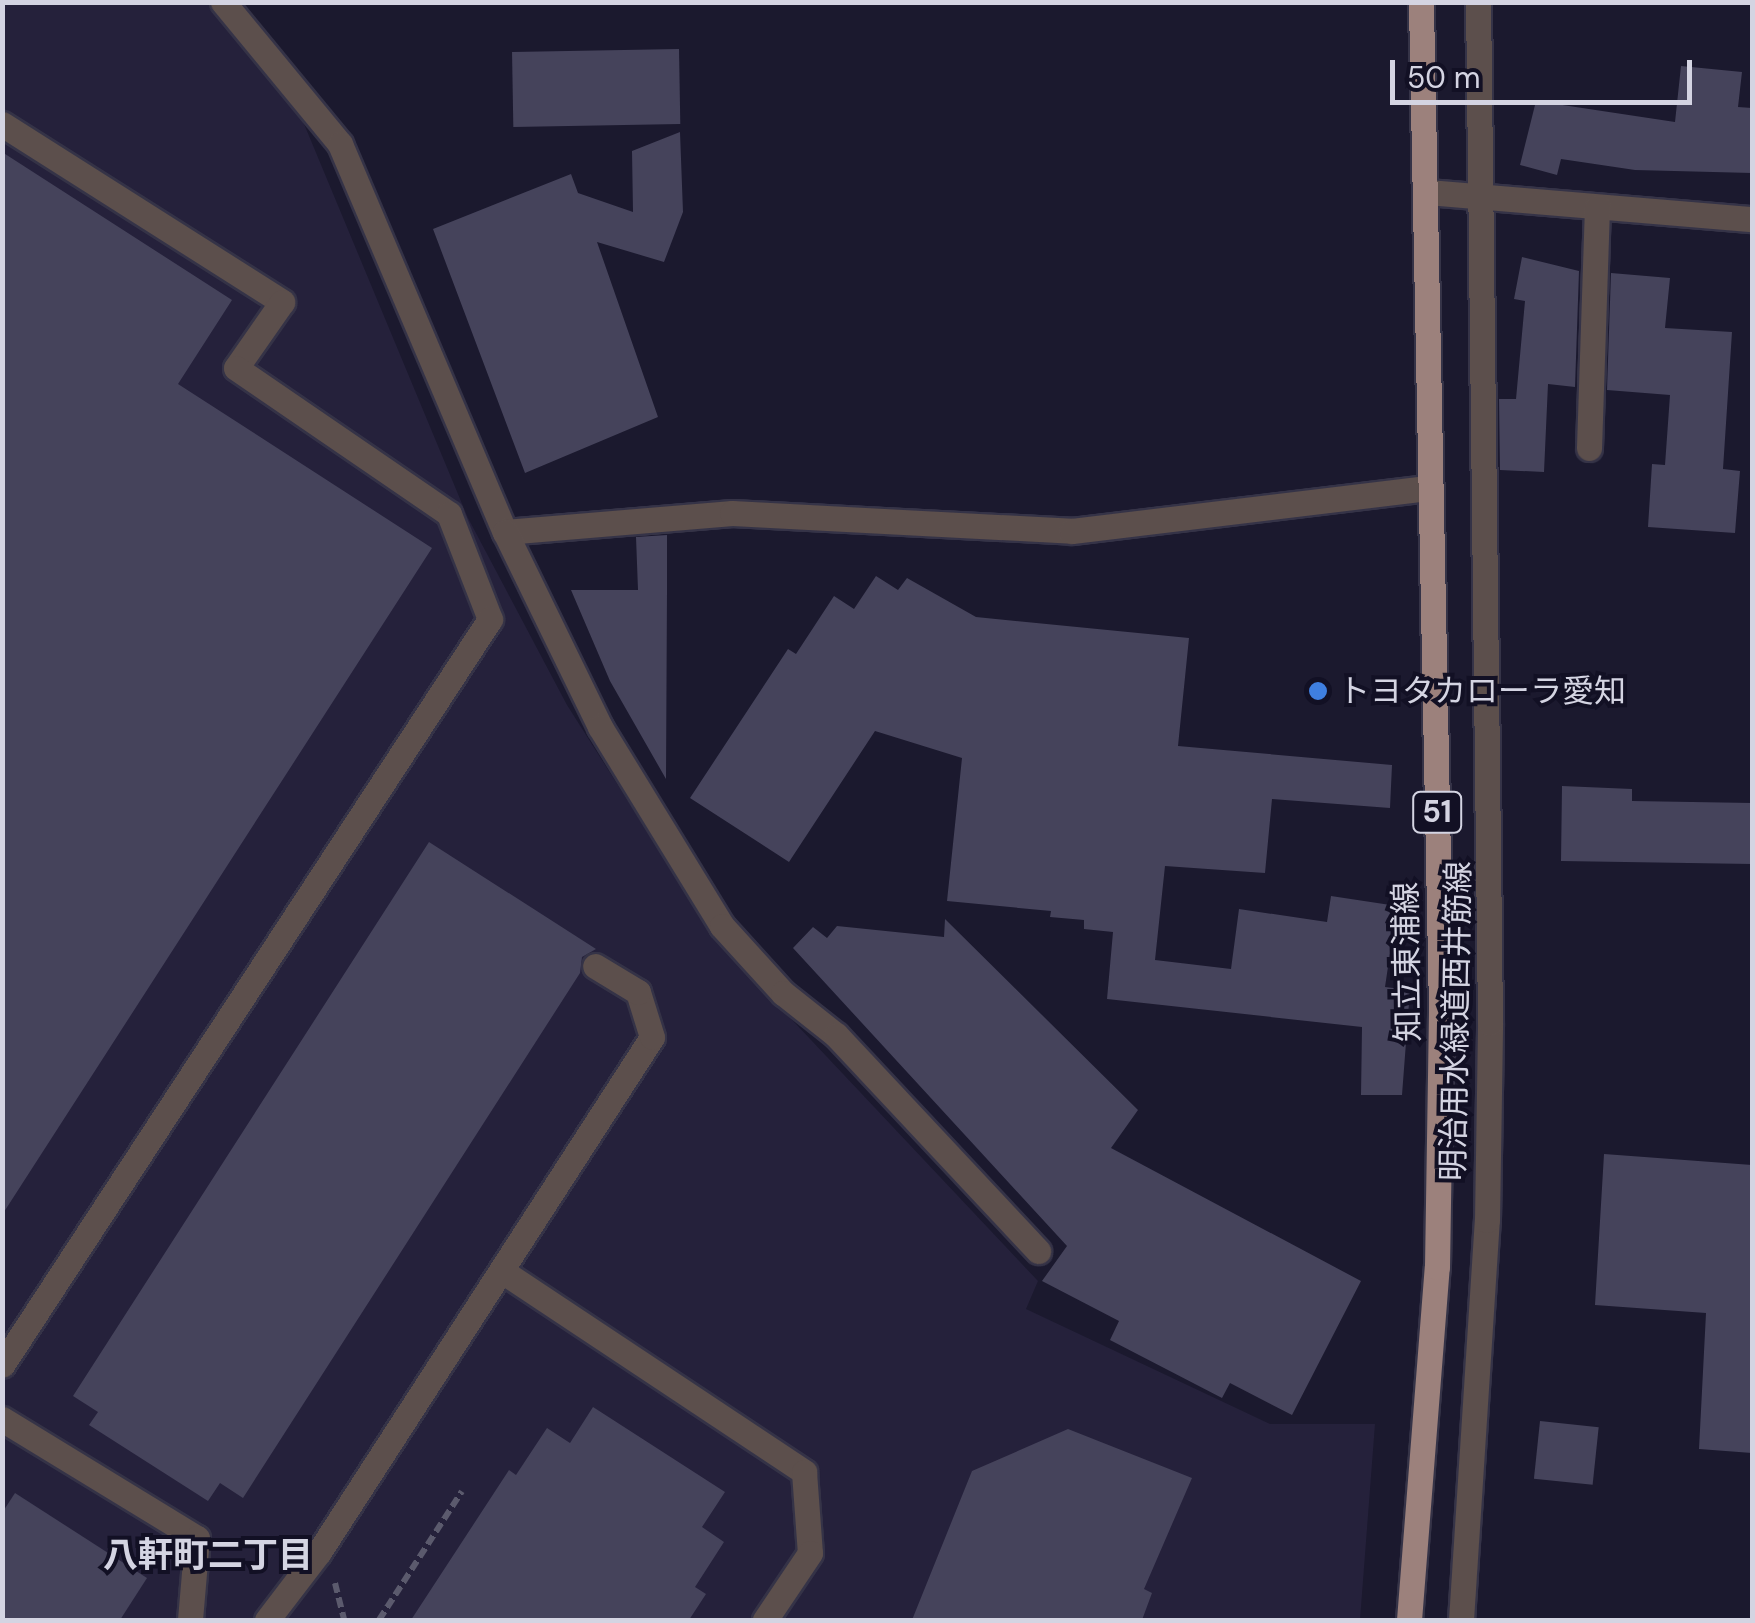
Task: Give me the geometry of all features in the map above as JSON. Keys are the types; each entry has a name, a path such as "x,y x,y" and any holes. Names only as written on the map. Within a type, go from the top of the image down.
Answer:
{"main road":[{"name":"知立東浦線","path":"1409,1620 1437,1267 1442,1010 1428,488 1428,192 1421,2"}],"street":[{"path":"223,2 340,144 505,532 600,728 722,926 783,992 836,1035 1038,1251"},
{"name":"明治用水緑道西井筋線","path":"1461,1620 1487,1220 1490,1023 1491,722 1476,197 1478,2"},
{"path":"2,124 282,302 236,368 449,514 490,619 4,1360"},
{"path":"1428,192 1752,220"},
{"path":"1588,448 1598,207"},
{"path":"505,532 732,513 1072,532 1428,488"},
{"path":"267,1620 502,1271 652,1038 638,992 595,966"},
{"path":"502,1271 804,1472 810,1554 765,1620"},
{"path":"2,1419 198,1538 190,1620"}],"path":[{"path":"379,1620 462,1492"}],"shaded area":[{"path":"3,3 209,3 297,107 468,518 567,705 715,938 1038,1281 1026,1309 1270,1424 1375,1424 1360,1620 3,1620"}],"building":[{"path":"679,49 680,124 513,127 512,52"},
{"path":"1681,66 1742,72 1738,107 1752,108 1752,173 1635,170 1561,159 1557,175 1520,165 1536,101 1675,122"},
{"path":"680,132 683,212 664,262 597,242 658,417 525,473 433,229 571,174 578,193 633,212 632,151"},
{"path":"2,152 232,300 178,384 432,548 2,1215"},
{"path":"1522,257 1579,271 1575,387 1548,384 1544,472 1500,470 1499,399 1516,399 1525,301 1514,299"},
{"path":"1611,273 1670,278 1665,328 1732,332 1723,469 1740,471 1735,533 1648,527 1652,464 1665,465 1670,395 1607,390"},
{"path":"667,535 666,779 610,681 571,590 638,590 636,537"},
{"path":"876,576 898,590 907,578 976,617 1189,638 1178,746 1392,765 1390,808 1272,799 1265,873 1165,866 1155,960 1231,969 1239,909 1327,922 1331,896 1397,906 1385,987 1410,990 1402,1095 1361,1095 1362,1027 1107,999 1113,932 1084,929 1084,920 1050,917 1051,911 947,901 962,758 875,731 789,862 690,798 788,649 796,654 834,596 854,609"},
{"path":"1562,786 1632,789 1632,801 1752,803 1752,864 1561,861"},
{"path":"429,842 596,949 582,957 580,973 243,1498 220,1483 208,1501 89,1425 98,1412 73,1396"},
{"path":"945,919 1138,1110 1111,1148 1361,1281 1292,1415 1230,1383 1222,1398 1110,1340 1119,1321 1042,1281 1067,1246 793,948 813,927 827,938 837,926 944,937"},
{"path":"1604,1154 1752,1165 1752,1453 1699,1449 1706,1313 1595,1305"},
{"path":"593,1407 725,1492 702,1527 724,1542 695,1587 706,1594 689,1620 411,1620 509,1470 516,1475 547,1428 570,1443"},
{"path":"1540,1421 1599,1427 1593,1485 1534,1479"},
{"path":"1068,1429 1192,1478 1144,1589 1152,1593 1142,1620 912,1620 972,1471"},
{"path":"15,1493 147,1578 120,1620 2,1620 2,1513"}],"place":[{"name":"トヨタカローラ愛知","path":"1318,691"}],"district":[{"name":"八軒町二丁目","path":"208,1555"}]}
